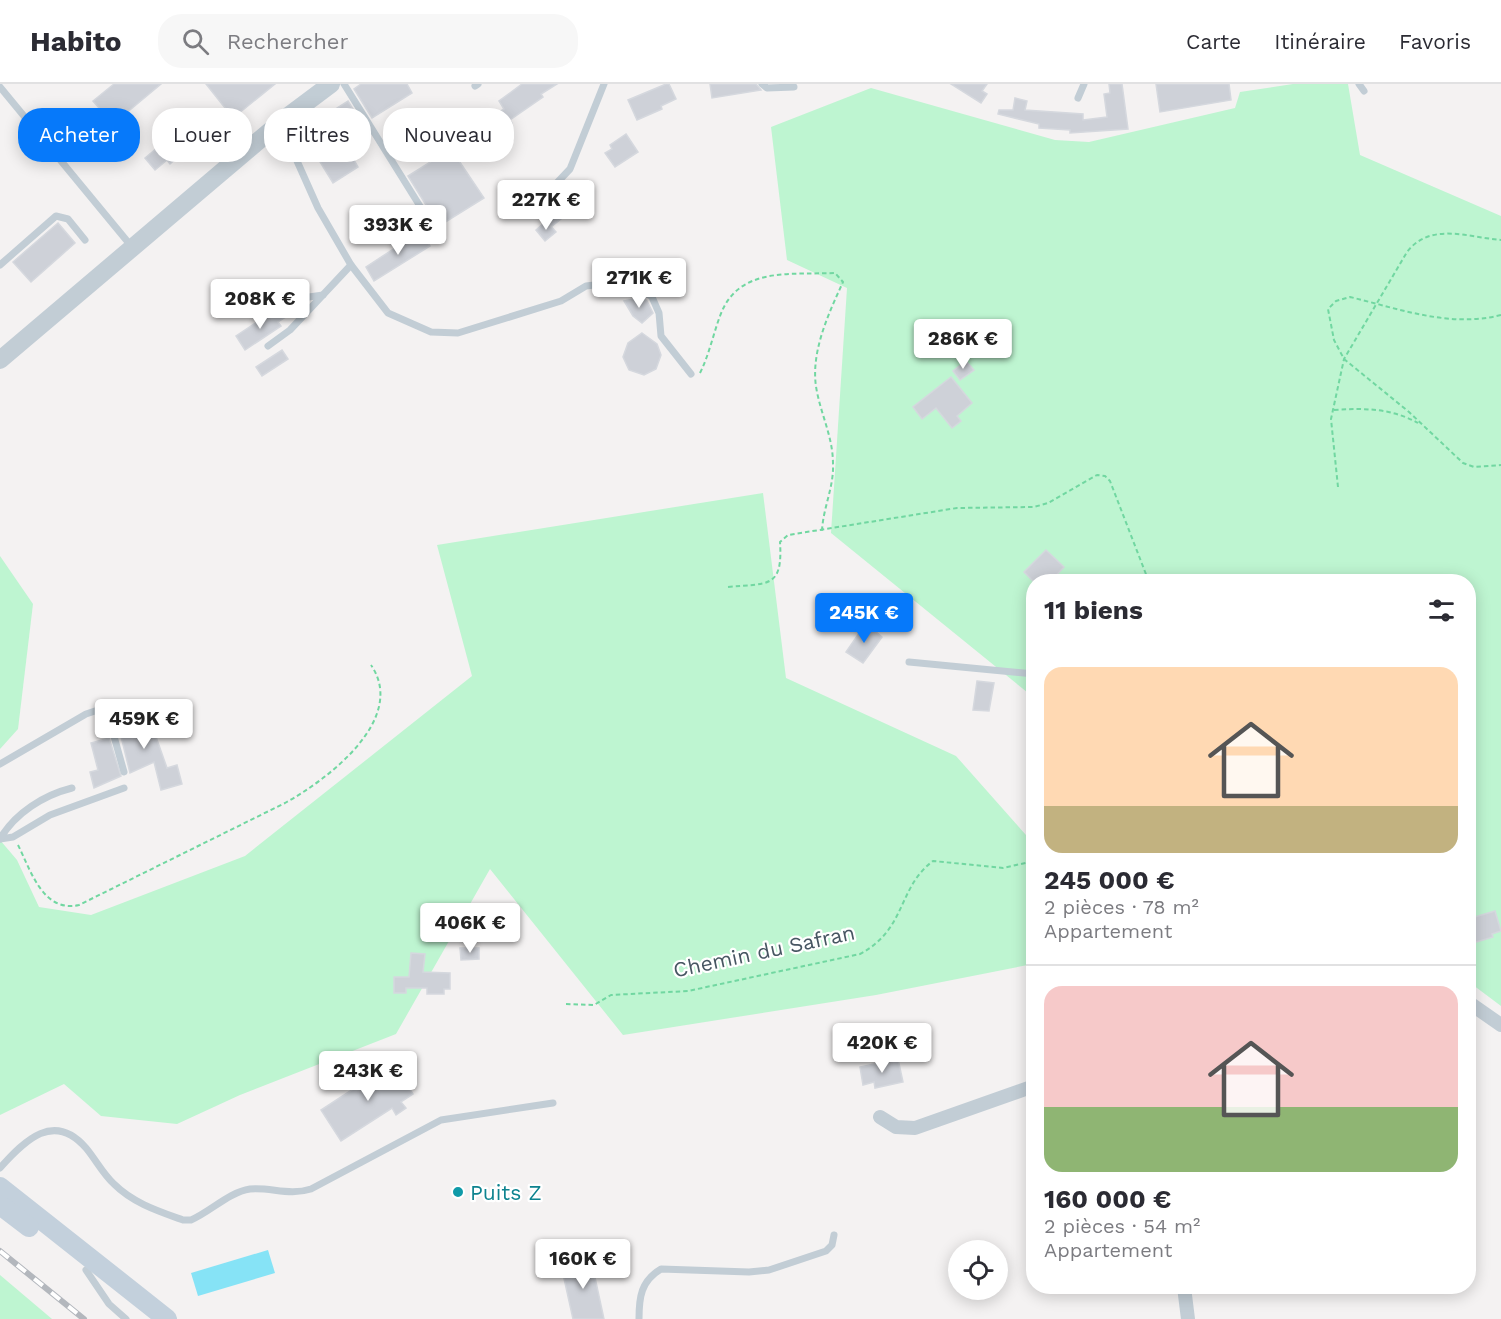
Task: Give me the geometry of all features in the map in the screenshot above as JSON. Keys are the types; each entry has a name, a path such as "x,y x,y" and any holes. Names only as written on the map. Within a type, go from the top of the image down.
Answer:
{"main road":[{"path":"0,1187 167,1319"},
{"path":"0,1205 150,1319"}],"street":[{"path":"299,108 331,84"},
{"path":"0,360 264,136"},
{"path":"1476,1008 1501,1025"},
{"path":"880,1117 896,1127 915,1128 1026,1089"},
{"path":"1185,1294 1188,1319"}],"lane":[{"path":"345,84 441,240"},
{"path":"553,187 570,169 604,84"},
{"path":"762,84 767,88 794,87"},
{"path":"1078,98 1084,84"},
{"path":"1359,84 1364,91"},
{"path":"0,87 133,249"},
{"path":"297,162 318,208 351,265 388,313 431,332 458,333 482,327 522,311 561,301 586,286 611,283 642,290 652,297 659,313 661,336 691,374"},
{"path":"0,265 56,216 68,219 85,240"},
{"path":"268,346 290,330 351,265"},
{"path":"274,302 323,295"},
{"path":"909,662 1026,673"},
{"path":"0,764 86,714 98,710 108,715 124,772"},
{"path":"72,788 56,792 18,813 0,839 13,837 50,815 124,788"},
{"path":"0,1168 16,1149 38,1134 60,1130 72,1134 85,1147 113,1184 134,1200 183,1220 191,1220 250,1189 290,1194 311,1189 441,1120 553,1103"},
{"path":"639,1319 639,1298 643,1286 660,1269 749,1272 769,1270 826,1251 832,1245 834,1235"},
{"path":"86,1270 109,1304 126,1319"}],"path":[{"path":"1338,487 1331,419 1344,359 1417,239 1434,232 1501,240"},
{"path":"691,374 695,380 699,376 721,314 728,299 738,288 756,278 835,273 840,277 843,282 827,317 814,372 817,394 830,433 834,464 832,483 823,513 822,531"},
{"path":"1501,315 1479,320 1446,320 1350,297 1336,301 1328,309 1334,340 1344,359 1463,463 1474,467 1501,465"},
{"path":"1333,410 1374,409 1403,414 1421,424"},
{"path":"728,587 766,583 777,575 781,563 780,542 784,537 926,511 957,508 1034,507 1048,503 1097,475 1105,476 1110,481 1146,574"},
{"path":"13,837 44,895 56,904 68,907 79,904 309,790 355,749 372,727 382,699 379,677 371,665"},
{"name":"Chemin du Safran","path":"566,1005 594,1005 620,994 688,991 861,954 877,945 891,930 920,871 933,861 1003,868 1026,863"}],"green space":[{"path":"1293,84 1348,84 1360,155 1501,216 1501,1006 1476,987 1476,574 1026,574 1026,691 831,533 847,288 787,260 771,127 871,88 1055,140 1089,142 1235,108 1240,92"},
{"path":"763,493 786,678 956,756 1026,835 1026,965 876,995 623,1035 490,869 396,1034 240,1095 177,1124 101,1116 64,1084 0,1115 0,840 17,860 39,907 91,915 245,856 472,676 437,545"},
{"path":"0,556 33,604 18,729 0,749"},
{"path":"0,1275 52,1319 0,1319"}],"water":[{"path":"268,1250 275,1273 198,1296 191,1273"}],"building":[{"path":"114,84 161,84 132,108 99,108 93,101"},
{"path":"206,84 275,84 245,108 225,108"},
{"path":"361,84 407,84 412,93 388,108 383,108 383,111 372,118 371,108 366,108 354,89"},
{"path":"522,84 557,84 541,94 543,97 514,117 514,108 503,108 499,101"},
{"path":"669,84 676,99 661,106 662,109 637,120 628,100"},
{"path":"710,84 756,84 761,90 712,98"},
{"path":"951,84 987,84 982,91 987,94 981,103"},
{"path":"1109,84 1122,84 1128,129 1070,133 1070,130 1039,128 1039,124 998,114 999,110 1013,110 1015,98 1027,101 1025,110 1083,114 1083,120 1107,117 1104,94 1110,93"},
{"path":"1156,84 1229,84 1231,100 1160,112"},
{"path":"348,101 352,108 337,108"},
{"path":"626,134 638,152 615,167 605,153 612,149 610,145"},
{"path":"152,152 152,162 165,162 155,170 145,158"},
{"path":"320,162 355,162 358,167 333,183"},
{"path":"430,162 460,162 484,198 439,226 408,176"},
{"path":"566,194 577,206 551,227 542,217 547,213 541,206 553,197 557,202"},
{"path":"546,221 556,232 545,241 536,230"},
{"path":"58,223 75,243 31,282 13,262"},
{"path":"421,231 430,246 374,281 366,267"},
{"path":"642,297 647,301 653,313 642,323 633,316 624,301"},
{"path":"272,312 284,318 278,322 281,326 245,350 236,336"},
{"path":"642,333 657,344 661,355 656,369 644,375 629,370 623,357 628,343"},
{"path":"282,350 288,359 262,376 256,367"},
{"path":"966,361 974,370 960,380 953,371"},
{"path":"951,377 972,403 957,416 961,421 952,428 936,408 922,419 913,407"},
{"path":"1046,550 1064,567 1057,574 1026,574 1024,572"},
{"path":"866,623 882,637 863,663 846,652"},
{"path":"977,681 994,683 989,711 973,710"},
{"path":"129,703 139,739 155,734 167,768 177,765 182,784 161,790 154,762 130,773 114,708"},
{"path":"109,738 121,776 94,788 90,772 98,770 91,743"},
{"path":"1495,911 1501,931 1492,934 1493,937 1476,942 1476,917"},
{"path":"460,948 479,948 479,959 461,960"},
{"path":"411,953 425,954 423,972 450,973 450,989 444,989 444,994 427,994 427,988 406,988 406,993 394,993 394,977 409,977"},
{"path":"898,1059 903,1082 875,1088 874,1082 863,1085 860,1067"},
{"path":"393,1063 413,1094 401,1102 406,1108 396,1115 392,1108 341,1141 321,1110"},
{"path":"591,1259 604,1319 573,1319 561,1265"}],"railway":[{"path":"0,1251 84,1319"}],"place":[{"name":"Puits Z","path":"458,1192"}]}
